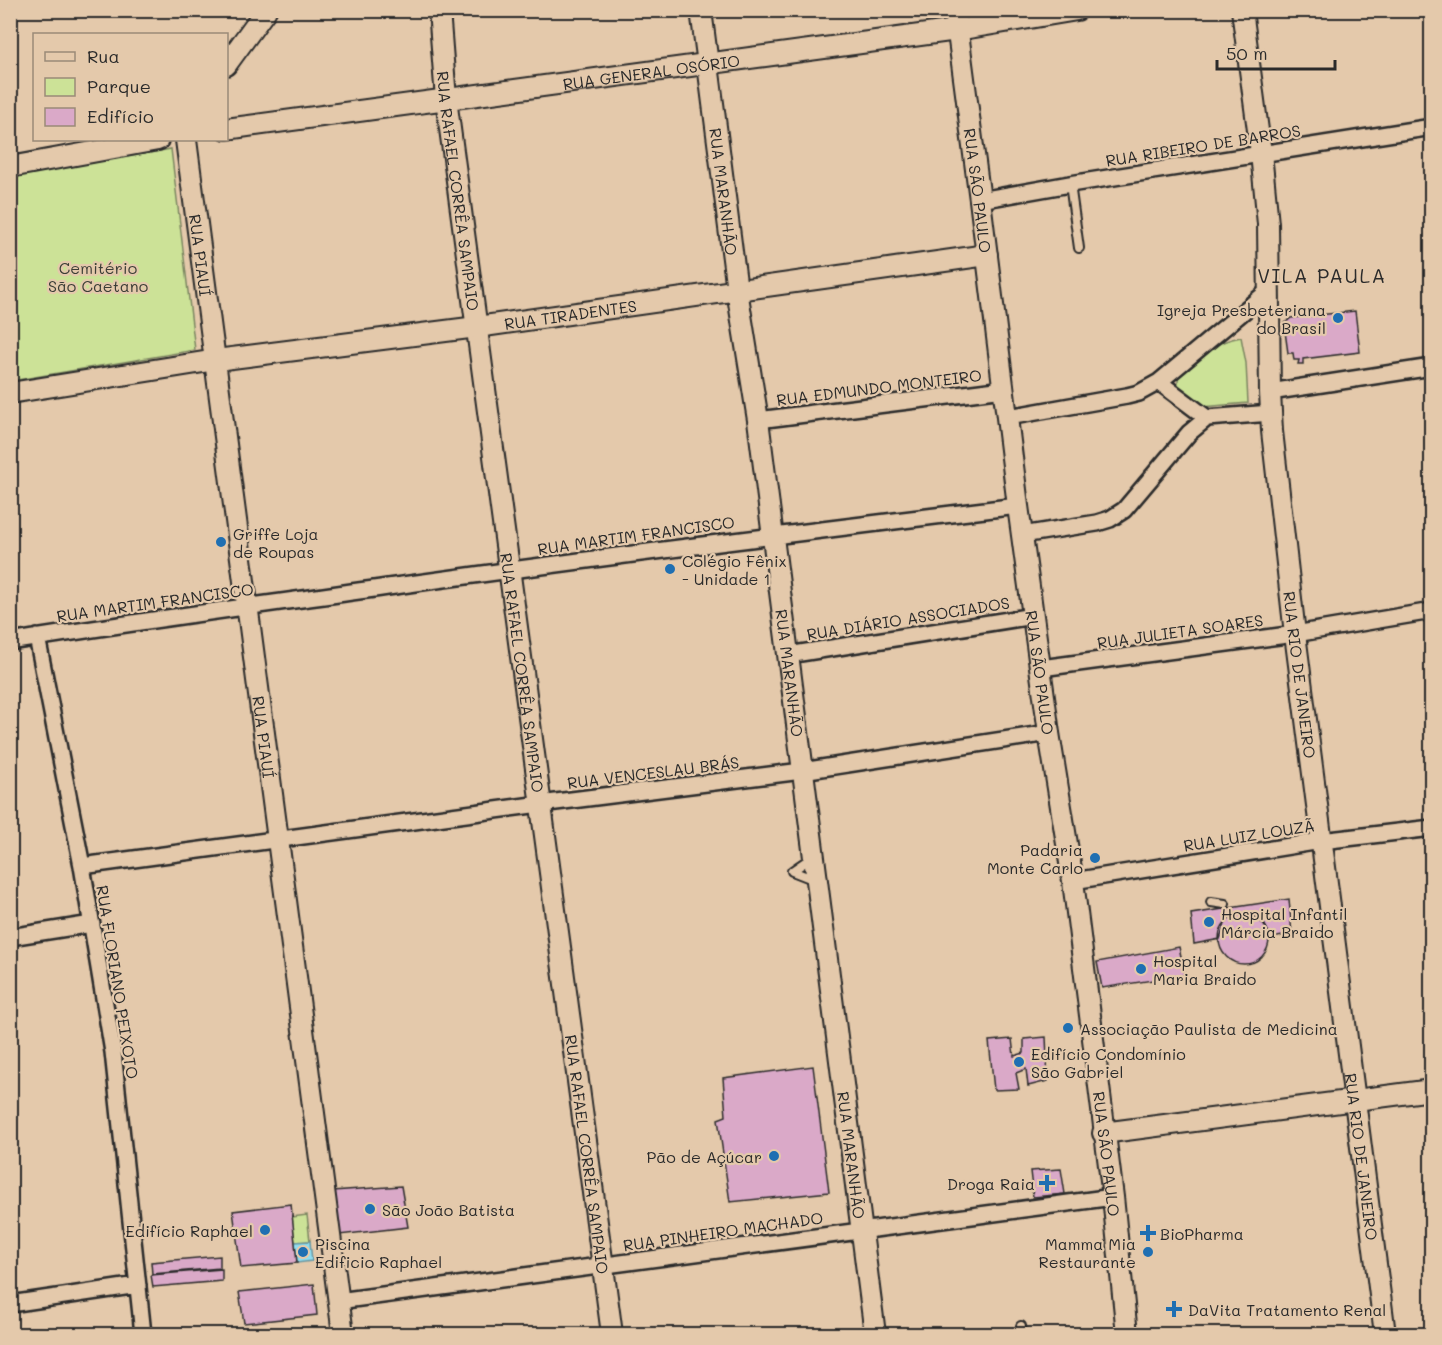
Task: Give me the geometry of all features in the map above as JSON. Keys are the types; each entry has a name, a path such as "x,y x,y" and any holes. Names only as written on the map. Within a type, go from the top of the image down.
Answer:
{"street":[{"path":"228,62 266,10"},
{"name":"RUA RAFAEL CORRÊA SAMPAIO","path":"439,10 446,99 612,1335"},
{"name":"RUA MARANHÃO","path":"701,10 737,290 758,420 875,1335"},
{"name":"RUA GENERAL OSÓRIO","path":"228,129 707,62 956,20 1077,10"},
{"name":"RUA RIO DE JANEIRO","path":"1242,10 1268,224 1271,413 1295,634 1385,1335"},
{"name":"RUA SÃO PAULO","path":"956,20 1018,506 1049,733 1073,881 1103,1133 1113,1197 1127,1335"},
{"name":"RUA RIBEIRO DE BARROS","path":"980,200 1431,127"},
{"path":"10,167 153,141"},
{"name":"RUA PIAUÍ","path":"186,141 343,1335"},
{"name":"RUA TIRADENTES","path":"10,393 216,360 477,327 987,255"},
{"path":"1008,417 1139,393 1159,382 1268,291"},
{"path":"1270,392 1431,367"},
{"path":"1159,382 1207,418"},
{"name":"RUA EDMUNDO MONTEIRO","path":"758,420 1004,389"},
{"path":"1022,535 1110,519 1124,510 1190,433 1207,418 1271,413"},
{"name":"RUA MARTIM FRANCISCO","path":"10,642 509,570 772,535 1018,506"},
{"name":"RUA JULIETA SOARES","path":"1041,668 1295,634 1431,611"},
{"name":"RUA DIÁRIO ASSOCIADOS","path":"788,655 1033,616"},
{"name":"RUA FLORIANO PEIXOTO","path":"37,637 82,866 113,1053 143,1335"},
{"name":"RUA VENCESLAU BRÁS","path":"82,866 802,771 1049,733"},
{"name":"RUA LUIZ LOUZÃ","path":"1073,881 1322,842 1431,828"},
{"path":"10,938 92,924"},
{"path":"1103,1133 1431,1090"},
{"name":"RUA PINHEIRO MACHADO","path":"338,1301 1113,1197"},
{"path":"10,1304 138,1285"}],"lane":[{"path":"1070,184 1080,248"},
{"path":"1211,902 1225,904"},
{"path":"1021,1326 1022,1335"}],"green space":[{"name":"Cemitério São Caetano","path":"171,149 195,350 11,381 11,177"},
{"path":"1241,337 1246,363 1248,403 1202,407 1178,389 1178,376 1200,356 1222,342"},
{"path":"307,1215 310,1241 295,1242 292,1217"}],"water":[{"name":"Piscina Edificio Raphael","path":"310,1241 312,1261 297,1263 295,1242"}],"building":[{"path":"1355,311 1360,352 1303,359 1303,364 1298,364 1299,360 1294,360 1293,353 1288,353 1284,324 1291,318"},
{"name":"Hospital Infantil Márcia Braido","path":"1289,899 1292,934 1273,938 1260,920 1245,914 1232,914 1225,924 1220,939 1194,944 1191,914"},
{"path":"1244,914 1253,916 1264,925 1269,939 1267,948 1258,959 1244,964 1235,962 1224,953 1219,939 1221,930 1230,919"},
{"name":"Hospital Maria Braido","path":"1179,947 1185,975 1102,988 1097,962"},
{"name":"Edifício Condomínio São Gabriel","path":"1046,1037 1048,1081 1028,1086 1026,1069 1016,1073 1019,1089 994,1090 989,1041 1012,1039 1014,1056 1024,1053 1024,1039"},
{"name":"Pão de Açúcar","path":"813,1066 829,1192 730,1202 718,1119 726,1116 723,1078"},
{"name":"Droga Raia","path":"1061,1169 1065,1194 1033,1197 1030,1171"},
{"name":"São João Batista","path":"401,1186 408,1227 339,1235 333,1191"},
{"name":"Edifício Raphael","path":"291,1204 297,1263 241,1268 233,1211"},
{"path":"220,1256 220,1268 152,1274 151,1262"},
{"path":"222,1269 222,1281 153,1287 151,1275"},
{"path":"314,1284 317,1315 244,1323 239,1292"}],"place":[{"name":"Igreja Presbeteriana do Brasil","path":"1338,318"},
{"name":"Griffe Loja de Roupas","path":"221,542"},
{"name":"Colégio Fênix - Unidade 1","path":"670,569"},
{"name":"Padaria Monte Carlo","path":"1095,858"},
{"name":"Hospital Infantil Márcia Braido","path":"1209,922"},
{"name":"Hospital Maria Braido","path":"1141,969"},
{"name":"Associação Paulista de Medicina","path":"1068,1028"},
{"name":"Edifício Condomínio São Gabriel","path":"1019,1062"},
{"name":"Pão de Açúcar","path":"774,1156"},
{"name":"Droga Raia","path":"1047,1183"},
{"name":"São João Batista","path":"370,1209"},
{"name":"Edifício Raphael","path":"265,1230"},
{"name":"BioPharma","path":"1148,1233"},
{"name":"Piscina Edificio Raphael","path":"303,1252"},
{"name":"Mamma Mia Restaurante","path":"1148,1252"},
{"name":"DaVita Tratamento Renal","path":"1174,1309"}],"district":[{"name":"VILA PAULA","path":"1322,275"}]}
